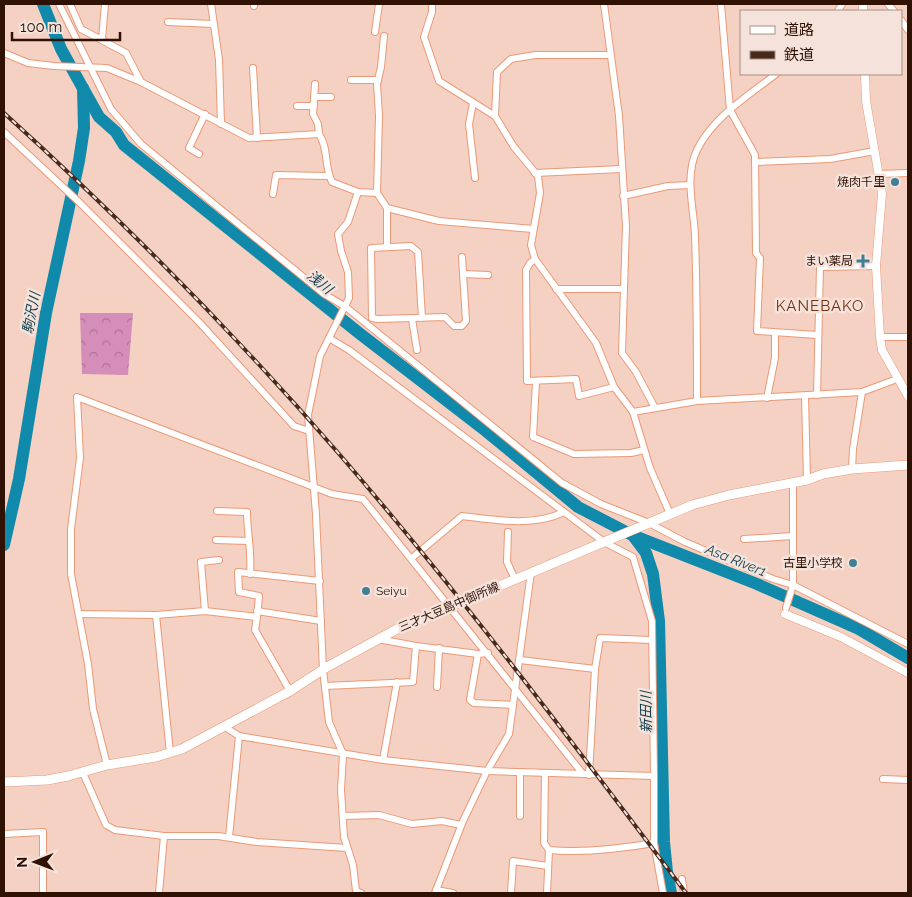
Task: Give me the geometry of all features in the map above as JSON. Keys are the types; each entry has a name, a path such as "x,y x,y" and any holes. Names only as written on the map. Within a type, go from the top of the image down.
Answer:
{"main road":[{"name":"三才大豆島中御所線","path":"4,782 47,780 83,773 107,765 170,753 225,727 378,639 450,606 692,505 729,495 807,480 823,474 852,469 908,465"}],"street":[{"path":"58,4 111,109 141,144 324,294 562,483 646,525 792,587 908,644"},
{"path":"70,4 81,29 126,53 141,82"},
{"path":"102,39 105,4"},
{"path":"210,4 219,60 221,124"},
{"path":"375,32 379,4"},
{"path":"432,4 432,12 424,37 440,81 495,116 514,147 535,173 540,193 533,229 532,246 535,259 596,343 614,387 633,412 644,450 670,514"},
{"path":"604,4 619,116 626,226 622,354 636,372 655,408"},
{"path":"721,4 730,110 752,145 755,162 756,253 760,258 757,331 817,335"},
{"path":"168,22 214,24"},
{"path":"384,36 378,80 377,193 387,208 387,246"},
{"path":"4,53 28,63 107,68 141,82 249,138 319,134"},
{"path":"495,116 497,72 511,59 535,55 610,55"},
{"path":"253,68 257,138"},
{"path":"697,401 695,234 690,184 696,152 704,137 730,110 775,75"},
{"path":"865,75 866,101 882,194 876,266 880,337 882,350 908,396"},
{"path":"351,80 378,80"},
{"path":"315,84 313,114 318,124 319,134 324,142 328,176 332,182 358,192 377,193"},
{"path":"314,97 330,97"},
{"path":"473,102 469,124 476,178"},
{"path":"297,106 314,106"},
{"path":"199,154 189,148 205,114"},
{"path":"4,132 80,203 209,332 294,426 309,431"},
{"path":"755,162 830,159 875,151"},
{"path":"535,173 621,169"},
{"path":"879,174 908,173"},
{"path":"273,194 276,175 328,176"},
{"path":"623,196 690,184"},
{"path":"358,192 348,222 338,234 348,272 349,298 320,356 308,415 320,581 323,670 329,722 343,754 341,790 347,848 353,865 356,891 361,893"},
{"path":"387,208 439,221 533,229"},
{"path":"422,318 418,252 411,246 371,248 369,253 372,318 412,319 445,317 454,326 462,326 466,322 462,257"},
{"path":"535,259 526,270 527,381 576,379 579,396 614,387"},
{"path":"817,395 820,266 876,266"},
{"path":"463,274 488,275"},
{"path":"556,289 624,289"},
{"path":"412,319 416,350"},
{"path":"767,398 775,358 775,333"},
{"path":"329,336 604,542 633,557 649,607 654,669 654,843 663,893"},
{"path":"880,337 908,337"},
{"path":"633,412 697,401 862,392 898,379"},
{"path":"536,382 533,437 574,454 632,453 644,450"},
{"path":"852,469 853,449 862,392"},
{"path":"805,396 807,480"},
{"path":"107,765 93,709 88,664 71,574 71,529 80,458 77,397 341,497 363,499 586,774"},
{"path":"793,482 792,587 786,611 841,636 908,673"},
{"path":"217,511 247,512 248,541 252,555 250,574"},
{"path":"412,558 462,516 495,520 538,519 555,517 564,512"},
{"path":"508,532 506,562 515,579"},
{"path":"744,539 757,534 793,536"},
{"path":"216,540 248,541"},
{"path":"205,611 201,562 218,560"},
{"path":"290,691 255,630 259,596 239,592 238,572 320,581"},
{"path":"454,893 436,892 461,825 487,771 509,734 532,572"},
{"path":"79,614 156,615 205,611 321,621"},
{"path":"156,615 170,753"},
{"path":"586,774 595,669 600,638 651,640"},
{"path":"378,639 478,654 488,653"},
{"path":"325,686 413,682 416,646"},
{"path":"437,687 439,648"},
{"path":"478,654 470,700 474,702 513,705"},
{"path":"520,660 595,669"},
{"path":"383,760 397,682"},
{"path":"225,727 239,736 383,760 487,771 654,776"},
{"path":"229,837 239,736"},
{"path":"520,772 520,816"},
{"path":"83,773 106,825 115,830 164,836 229,837 257,842 347,848"},
{"path":"545,774 544,843 549,850 547,893"},
{"path":"883,779 908,780"},
{"path":"343,816 379,815 412,824 442,821 461,825"},
{"path":"4,834 43,832 43,893"},
{"path":"159,893 164,836"},
{"path":"549,850 574,852 654,843"},
{"path":"511,893 513,861 548,866"},
{"path":"682,879 684,893"}],"green space":[{"path":"80,313 133,313 128,375 82,374"}],"waterway":[{"name":"浅川","path":"43,4 61,49 99,117 116,132 124,145 359,333 486,431 578,507 632,535 757,584 859,629 908,658"},
{"name":"駒沢川","path":"4,545 19,479 46,313 79,161 84,128 83,88"},
{"name":"新田川","path":"634,537 646,553 653,574 659,621 664,842 671,893"}],"railway":[{"path":"4,113 135,236 301,410 474,616 686,893"}],"place":[{"name":"焼肉千里","path":"895,182"},
{"name":"まい薬局","path":"863,261"},
{"name":"古里小学校","path":"853,563"},
{"name":"Seiyu","path":"366,591"}],"district":[{"name":"KANEBAKO","path":"820,306"}],"water label":[{"name":"Asa River1","path":"736,560"}]}
